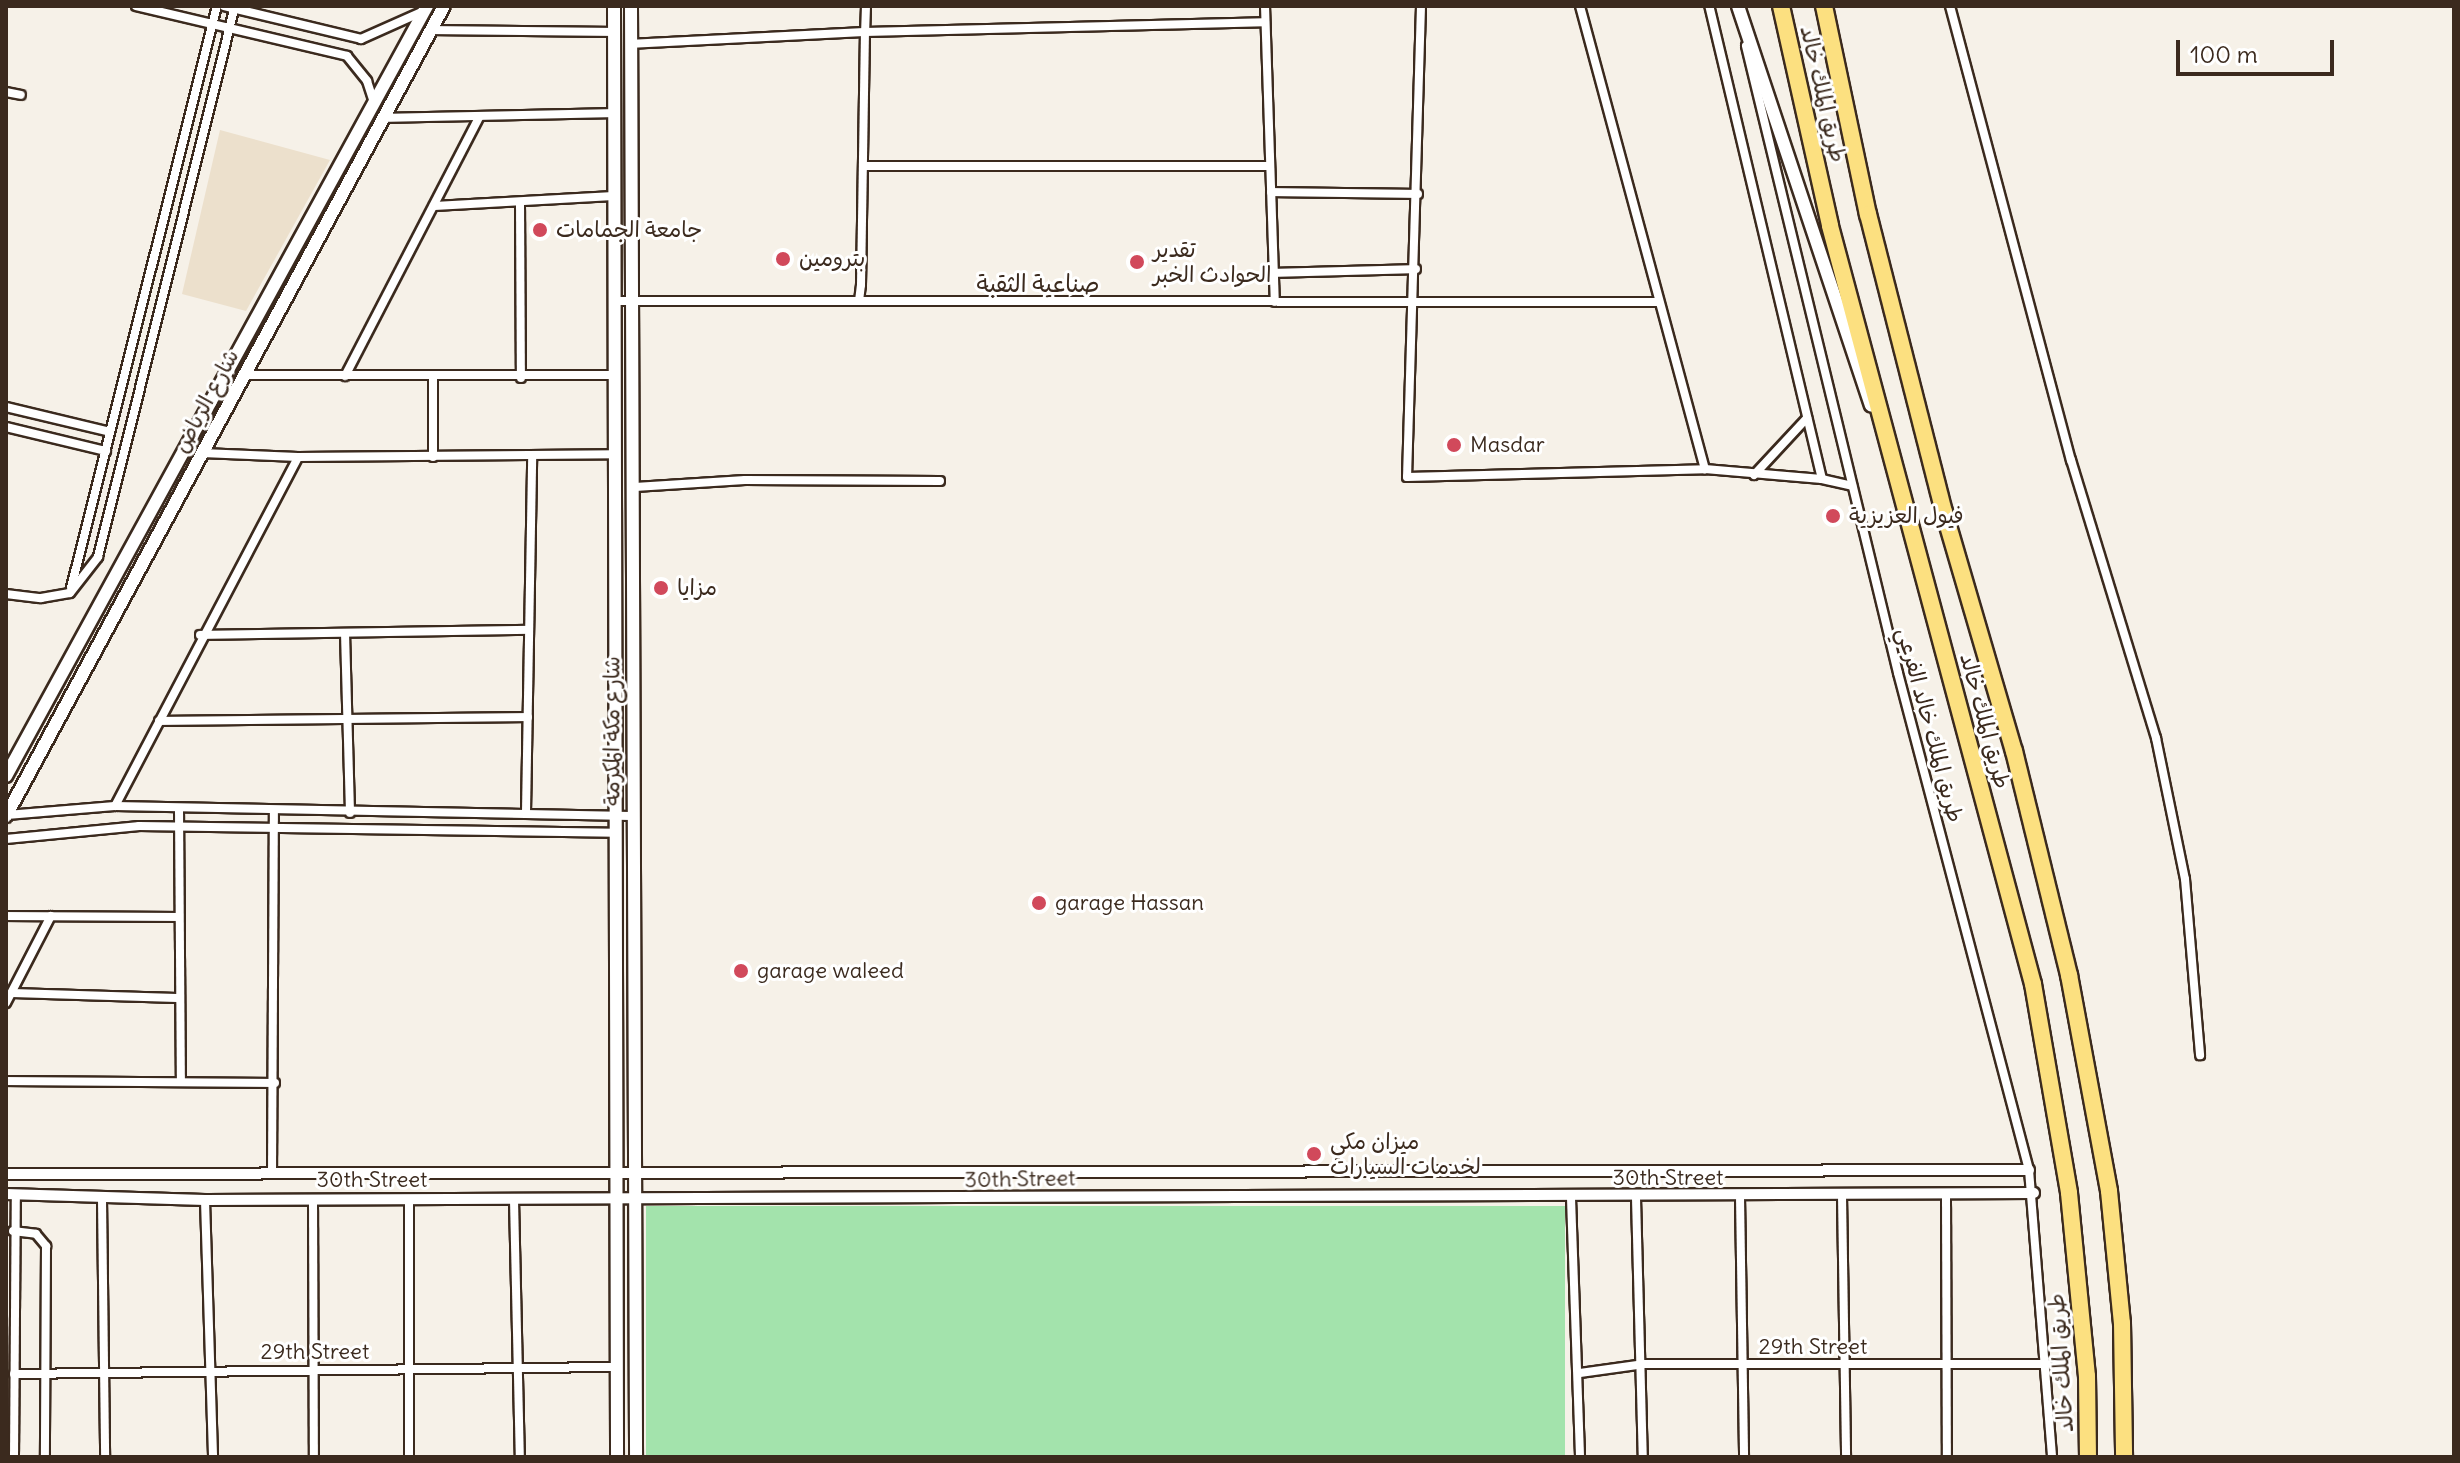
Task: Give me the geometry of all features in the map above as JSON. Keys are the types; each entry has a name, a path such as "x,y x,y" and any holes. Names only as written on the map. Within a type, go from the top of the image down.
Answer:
{"highway":[{"name":"طريق الملك خالد","path":"1781,6 1830,226 2033,984 2069,1193 2087,1376 2088,1457"},
{"name":"طريق الملك خالد","path":"1824,6 1868,214 1944,512 2014,751 2069,975 2109,1191 2122,1323 2124,1457"},
{"path":"2080,1457 2087,1376"}],"main road":[{"name":"شارع الرياض","path":"6,816 444,6"},
{"name":"شارع مكة المكرمة","path":"614,6 614,1199 617,1457"},
{"name":"شارع مكة المكرمة","path":"631,6 635,487 631,816 636,1457"},
{"path":"1738,6 1907,510"},
{"name":"شارع الرياض","path":"6,776 373,99 426,8"},
{"path":"614,107 622,103 632,122"},
{"path":"158,498 173,506"}],"street":[{"path":"136,6 347,56 367,81 373,99"},
{"path":"70,593 217,6"},
{"path":"859,301 866,6"},
{"path":"1265,6 1275,302"},
{"path":"1421,6 1416,299 1407,477 1705,469 1822,479 1852,486"},
{"path":"1580,6 1705,469"},
{"path":"1709,6 1822,479"},
{"name":"طريق الملك خالد الفرعي","path":"1738,6 1852,486 2034,1193 2052,1457"},
{"path":"1950,6 2071,460 2156,738 2185,879 2200,1055"},
{"path":"6,594 41,598 70,593 98,557 230,28 231,7 361,39 426,8"},
{"path":"632,44 865,32 1264,22"},
{"path":"431,30 614,32"},
{"path":"347,56 353,37"},
{"path":"6,92 21,95"},
{"path":"382,118 479,118 614,107"},
{"path":"345,376 479,118"},
{"path":"863,166 1270,166"},
{"path":"1271,192 1418,194"},
{"path":"434,206 614,196"},
{"path":"520,203 521,378"},
{"path":"1274,273 1416,269"},
{"path":"614,301 1275,302 1416,299 1658,302"},
{"path":"243,375 521,378 614,375"},
{"path":"433,377 433,457"},
{"path":"6,407 110,432"},
{"path":"1754,475 1807,418"},
{"path":"6,427 106,451"},
{"path":"202,453 298,457 616,454"},
{"path":"115,806 200,635 298,457"},
{"path":"526,812 532,457"},
{"path":"635,487 745,480 940,481"},
{"path":"200,635 528,630"},
{"path":"345,633 350,813"},
{"path":"159,721 528,717"},
{"path":"6,816 115,806 179,810 614,813 631,816"},
{"path":"179,810 182,831 177,998 181,1082"},
{"path":"272,1174 275,1083 274,810"},
{"path":"6,839 139,826 182,831 615,833"},
{"path":"6,916 178,917"},
{"path":"6,1003 51,916"},
{"path":"12,993 177,998"},
{"path":"6,1081 275,1083"},
{"name":"30th Street","path":"6,1174 2029,1170"},
{"name":"30th Street","path":"11,1194 102,1200 514,1200 1946,1197 2034,1193"},
{"path":"11,1194 14,1457"},
{"path":"1842,1196 1847,1365 1846,1457"},
{"path":"1740,1197 1744,1457"},
{"path":"1946,1197 1947,1457"},
{"path":"1571,1198 1580,1373 1580,1457"},
{"path":"1636,1198 1644,1364 1643,1457"},
{"path":"102,1200 107,1370 105,1457"},
{"path":"205,1200 213,1457"},
{"path":"313,1200 314,1457"},
{"path":"409,1200 409,1457"},
{"path":"514,1200 521,1371 520,1457"},
{"path":"13,1231 36,1234 46,1246 48,1370 45,1457"},
{"name":"29th Street","path":"1580,1373 1644,1364 2047,1364"},
{"name":"29th Street","path":"14,1374 48,1370 521,1371 616,1367"}],"shaded area":[{"path":"220,130 330,160 246,311 182,294"}],"green space":[{"path":"646,1206 1565,1206 1565,1457 646,1457"}],"place":[{"name":"جامعة الجمامات","path":"540,230"},
{"name":"بترومين","path":"783,259"},
{"name":"تقدير الحوادث الخبر","path":"1137,262"},
{"name":"Masdar","path":"1454,445"},
{"name":"فيول العزيزية","path":"1833,516"},
{"name":"مزايا","path":"661,588"},
{"name":"garage Hassan","path":"1039,903"},
{"name":"garage waleed","path":"741,971"},
{"name":"ميزان مكي لخدمات السيارات","path":"1314,1154"}],"district":[{"name":"صناعية الثقبة","path":"1038,284"}]}
